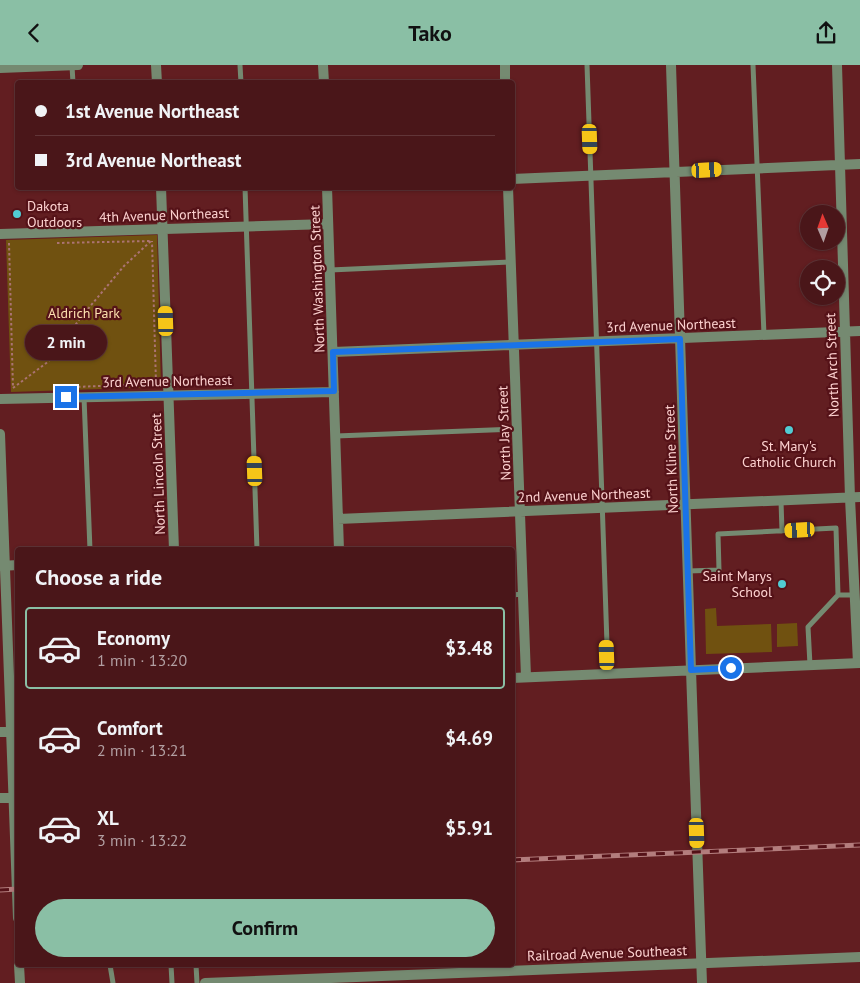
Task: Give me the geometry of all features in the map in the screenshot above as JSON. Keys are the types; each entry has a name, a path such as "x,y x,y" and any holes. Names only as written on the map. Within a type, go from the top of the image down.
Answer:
{"street":[{"path":"0,68 78,65"},
{"path":"156,65 157,80"},
{"path":"323,65 324,80"},
{"path":"504,65 505,80"},
{"name":"North Kline Street","path":"671,65 702,983"},
{"name":"North Arch Street","path":"836,65 845,331 855,498 855,595 859,663"},
{"path":"515,179 860,164"},
{"name":"North Lincoln Street","path":"161,190 174,547"},
{"name":"North Washington Street","path":"327,190 339,547"},
{"name":"North Jay Street","path":"508,190 518,429 520,511 518,595 526,677"},
{"name":"4th Avenue Northeast","path":"4,234 328,224"},
{"name":"3rd Avenue Northeast","path":"333,352 860,331"},
{"name":"3rd Avenue Northeast","path":"0,399 14,393 84,397 334,391"},
{"path":"0,435 3,566 15,765"},
{"name":"2nd Avenue Northeast","path":"338,519 855,498"},
{"path":"515,678 859,663"},
{"path":"0,732 14,732"},
{"path":"0,798 15,798"},
{"name":"Railroad Avenue Southeast","path":"205,983 860,957"},
{"path":"19,967 20,983"}],"lane":[{"path":"72,65 73,80"},
{"path":"240,65 240,80"},
{"path":"587,65 608,674"},
{"path":"752,65 764,335"},
{"path":"245,190 257,547"},
{"path":"330,270 511,262"},
{"path":"84,397 90,547"},
{"path":"336,436 518,429"},
{"path":"781,501 782,531"},
{"path":"688,571 719,570 718,534 836,528 838,595 808,627 810,665"},
{"path":"838,595 855,595"},
{"path":"110,967 113,983"},
{"path":"171,967 172,983"},
{"path":"196,967 198,983"}],"path":[{"path":"4,234 14,393"},
{"path":"14,393 49,361 82,316 124,266 152,241"},
{"path":"57,243 152,241"},
{"path":"71,387 156,384 152,241"},
{"path":"14,393 23,388"}],"green space":[{"name":"Aldrich Park","path":"157,235 161,387 11,392 6,240"},
{"path":"716,608 717,626 771,624 772,652 706,654 705,609"},
{"path":"797,623 798,646 777,647 777,624"}],"railway":[{"path":"515,860 860,845"},
{"path":"0,890 15,889"}],"place":[{"name":"Dakota Outdoors","path":"17,214"},
{"name":"St. Mary's Catholic Church","path":"789,430"},
{"name":"Saint Marys School","path":"782,584"}],"route":[{"path":"66,397 334,391 333,352 680,339 691,670 731,668"}]}
